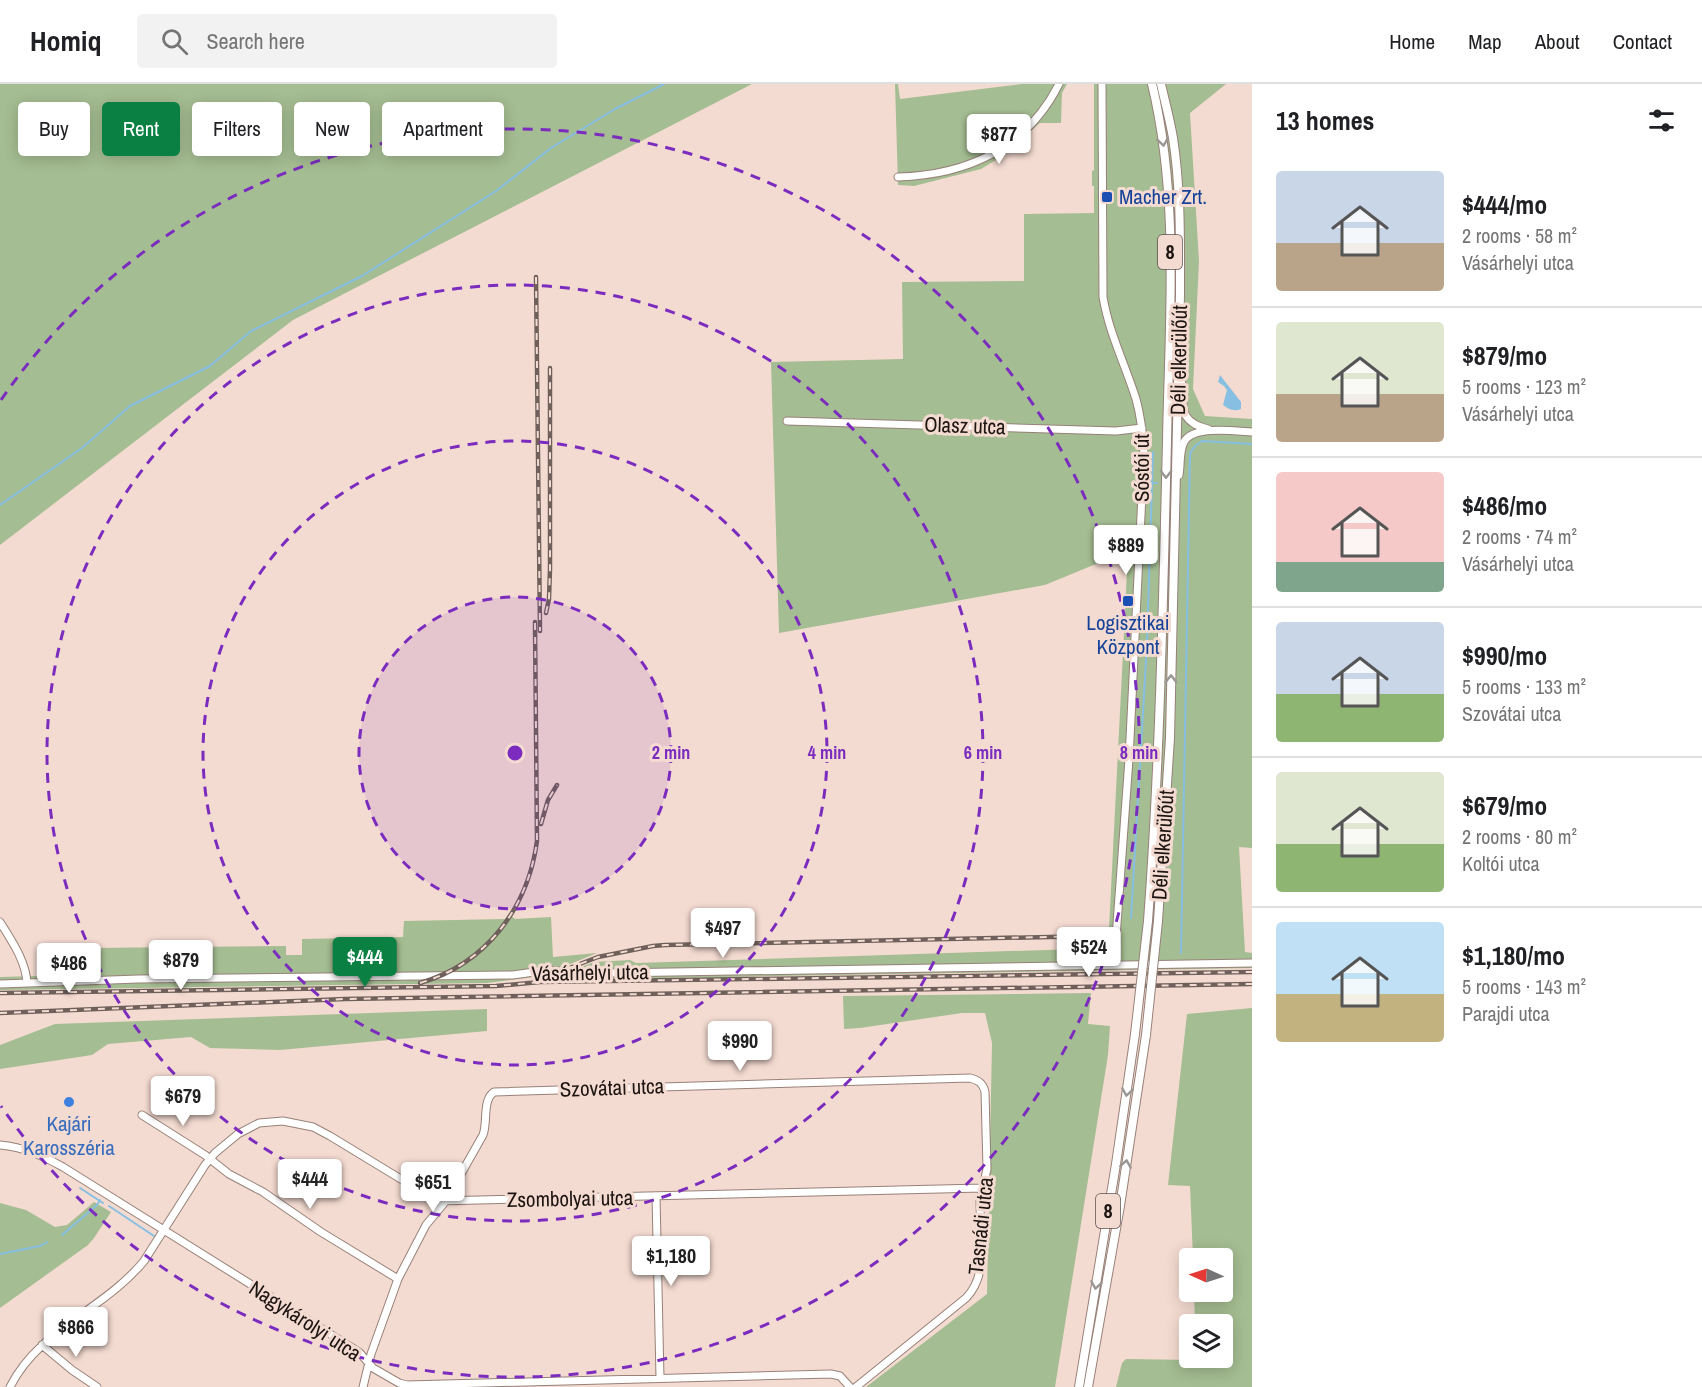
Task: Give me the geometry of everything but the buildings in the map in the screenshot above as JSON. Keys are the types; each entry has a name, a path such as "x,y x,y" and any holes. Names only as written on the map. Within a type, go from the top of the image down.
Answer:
{"main road":[{"name":"Déli elkerülőút","path":"1088,1387 1120,1206 1146,1035 1158,921 1170,738 1180,230 1173,139 1154,85"},
{"name":"Déli elkerülőút","path":"1079,1387 1135,1034 1148,921 1159,740 1170,216 1154,85"}],"street":[{"path":"898,177 920,177 946,172 992,155 1017,137 1034,120 1059,84"},
{"name":"Sóstói út","path":"1102,84 1103,297 1110,327 1135,398 1142,428 1144,454 1129,759 1114,965"},
{"path":"1178,359 1183,387 1184,413 1189,422 1213,430 1252,432"},
{"name":"Olasz utca","path":"787,421 1116,431 1142,428"},
{"path":"1176,495 1181,452 1185,441 1192,435 1213,430"},
{"path":"0,922 26,970 27,983"},
{"name":"Vásárhelyi utca","path":"0,984 303,976 513,975 548,970 587,973 1252,963"},
{"name":"Szovátai utca","path":"445,1202 486,1129 488,1100 494,1092 970,1078 981,1083"},
{"name":"Tasnádi utca","path":"856,1387 971,1292 979,1276 981,1265 980,1200 987,1169 985,1092 981,1083"},
{"path":"142,1115 229,1174 263,1192 321,1232 398,1279"},
{"name":"Zsombolyai utca","path":"10,1387 23,1366 42,1345 123,1284 144,1261 209,1159 238,1134 248,1128 271,1121 298,1123 313,1127 431,1199 445,1202 982,1188"},
{"name":"Nagykárolyi utca","path":"0,1145 19,1148 43,1156 359,1352 369,1364 388,1378 407,1385 831,1374 840,1376 850,1387"},
{"path":"656,1196 660,1378"},
{"path":"363,1387 371,1354 398,1279 426,1226 445,1202"},
{"path":"42,1345 97,1387"}],"green space":[{"path":"0,84 752,84 293,320 0,545"},
{"path":"895,84 898,84 900,99 1022,84 1067,84 1062,93 1061,123 1040,123 1004,155 981,169 914,186 898,185"},
{"path":"1094,84 1226,84 1190,113 1199,261 1193,389 1205,416 1252,419 1252,848 1239,847 1245,952 1252,953 1252,968 548,980 594,962 630,960 636,963 1108,948 1124,633 1119,630 1119,618 1125,614 1128,546 1115,550 1113,557 1045,585 779,633 771,362 903,359 902,282 1024,281 1024,214 1094,213 1092,171 1094,170"},
{"path":"509,914 515,919 551,917 553,957 597,953 541,976 487,983 0,990 0,977 36,976 91,948 286,946 286,955 302,955 302,939 403,937 404,921 505,919"},
{"path":"1091,993 1088,1024 1110,1026 1108,1055 1055,1387 866,1387 987,1294 992,1043 985,1013 962,1013 844,1029 843,996"},
{"path":"1252,1008 1252,1387 1116,1387 1122,1363 1126,1359 1179,1360 1179,1368 1233,1368 1233,1314 1195,1314 1194,1302 1233,1302 1233,1248 1193,1248 1190,1186 1168,1185 1187,1014"},
{"path":"487,1009 487,1031 280,1050 210,1048 191,1037 108,1044 92,1055 0,1069 0,1045 55,1024"},
{"path":"94,1202 111,1212 88,1245 0,1308 0,1203 26,1210 55,1227 67,1225"}],"water":[{"path":"1220,375 1241,402 1241,409 1231,410 1223,405 1227,390 1218,382"}],"waterway":[{"path":"0,505 82,448 130,406 210,366 251,331 362,276 496,191 551,148 615,109 664,84"},
{"path":"1181,953 1190,453 1202,441 1252,444"},
{"path":"1152,483 1153,452"},
{"path":"1131,918 1147,643 1152,483 1157,483"},
{"path":"80,1188 103,1203"},
{"path":"62,1235 100,1200"},
{"path":"109,1206 154,1236"},
{"path":"0,1254 40,1246 47,1242"}],"railway":[{"path":"536,277 540,631"},
{"path":"546,613 550,569 550,368"},
{"path":"420,983 444,974 465,962 484,947 500,930 513,910 532,866 537,841 535,622"},
{"path":"541,824 548,800 557,785"},
{"path":"541,979 598,957 665,945 1095,936"},
{"path":"0,993 496,986 540,982 1252,972"},
{"path":"0,1013 345,999 1252,984"}],"place":[{"name":"Macher Zrt.","path":"1107,197"},
{"name":"Logisztikai Központ","path":"1128,601"},
{"name":"Kajári Karosszéria","path":"69,1102"}]}
